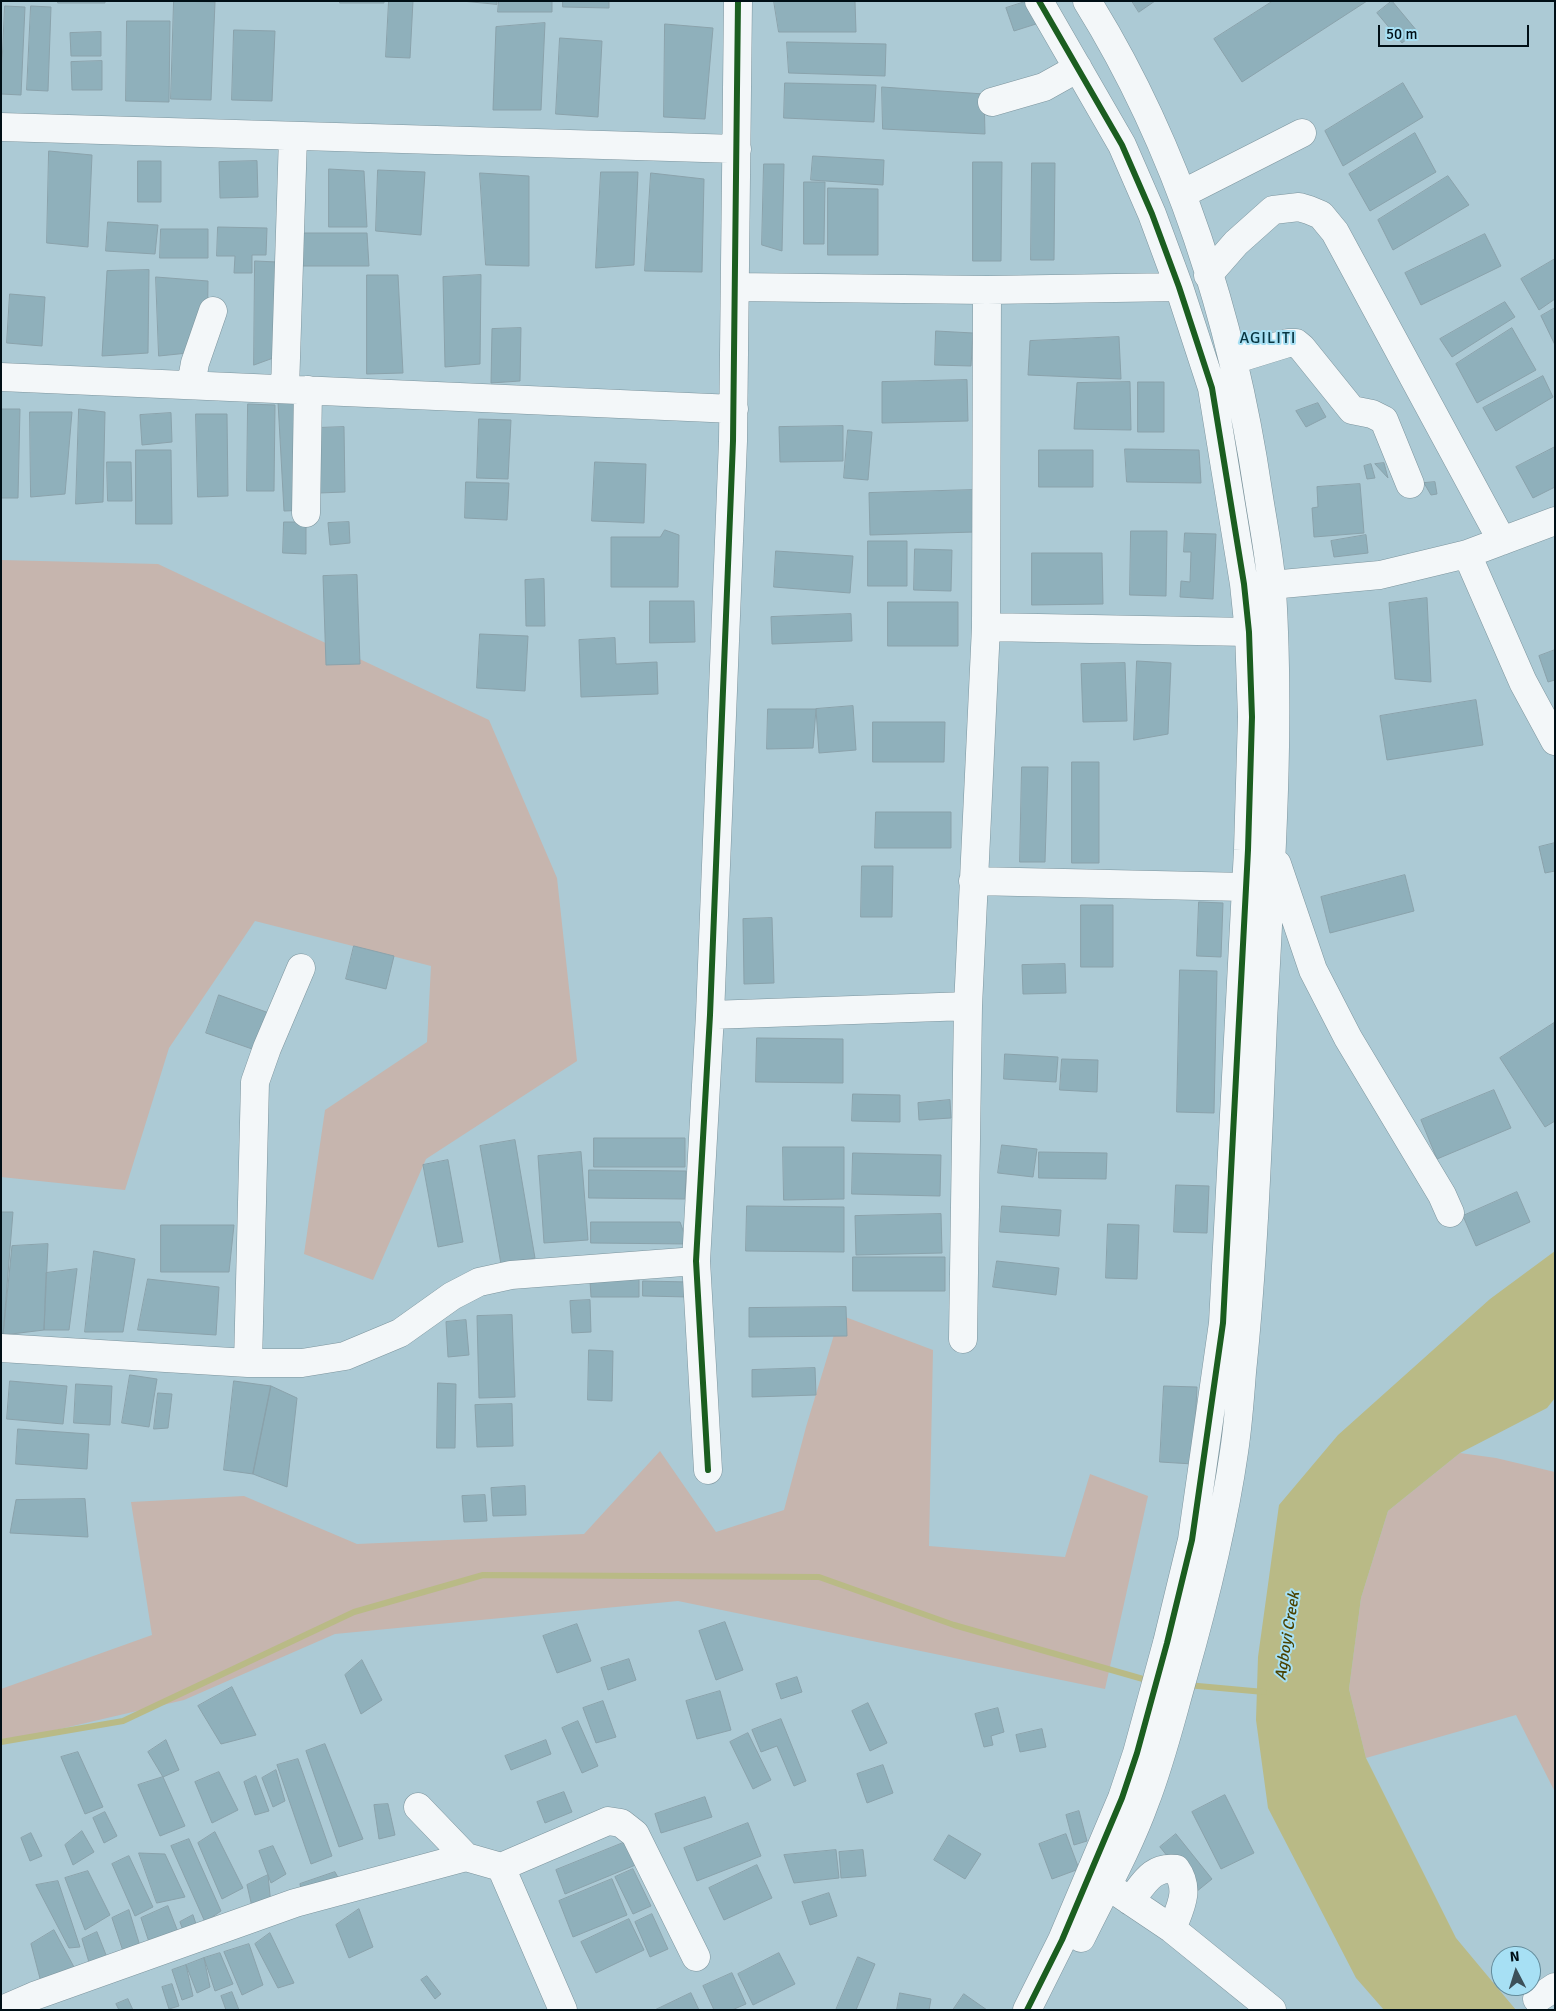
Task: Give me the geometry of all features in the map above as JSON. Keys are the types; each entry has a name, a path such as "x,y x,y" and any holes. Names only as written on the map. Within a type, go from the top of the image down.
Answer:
{"street":[{"path":"708,1470 696,1261 710,1015 734,409 738,1"},
{"path":"1039,1 1122,145 1152,214 1179,287 1212,388 1244,584 1249,632 1252,718 1246,887 1223,1323 1192,1540 1137,1753 1133,1801 1109,1889 1097,1905 1048,2010"},
{"path":"1087,1 1146,109 1182,194 1233,360 1252,446 1271,585 1275,699 1271,846 1250,1297 1234,1450 1219,1543 1160,1757 1133,1801"},
{"path":"992,102 1044,87 1078,68"},
{"path":"1,127 737,149"},
{"path":"1182,194 1302,133"},
{"path":"293,137 297,390 306,513"},
{"path":"1208,275 1236,243 1273,210 1299,207 1321,215 1335,232 1502,540"},
{"path":"735,287 987,290 1179,287"},
{"path":"963,1338 968,1006 986,628 987,290"},
{"path":"191,385 195,363 213,311"},
{"path":"1233,360 1288,343 1296,343 1352,410 1372,414 1384,420 1410,484"},
{"path":"1,376 734,409"},
{"path":"1271,585 1380,576 1467,554 1555,521"},
{"path":"1467,554 1524,682 1555,741"},
{"path":"986,628 1249,632"},
{"path":"1271,846 1288,902 1313,970 1348,1038 1442,1195 1450,1213"},
{"path":"973,881 1246,887"},
{"path":"248,1363 255,1082 267,1048 301,968"},
{"path":"710,1015 968,1006"},
{"path":"1,1348 248,1363 302,1363 345,1356 400,1332 452,1296 480,1282 512,1275 696,1261"},
{"path":"418,1807 466,1857 501,1867 608,1821 621,1823 635,1834 696,1957"},
{"path":"2,2010 34,1996 294,1903 466,1857"},
{"path":"501,1867 563,2010"},
{"path":"1027,2010 1062,1940 1109,1889 1165,1867 1176,1868 1182,1876 1185,1891 1184,1900 1172,1929"},
{"path":"1109,1889 1172,1929 1272,2010"}],"shaded area":[{"path":"1,560 158,564 489,720 557,878 577,1061 426,1159 373,1280 304,1254 325,1110 427,1042 431,966 255,921 169,1048 125,1190 1,1177"},
{"path":"840,1315 933,1350 929,1546 1065,1557 1090,1474 1148,1496 1105,1689 678,1601 335,1634 184,1700 26,1737 1,1739 1,1689 152,1635 131,1502 244,1496 357,1544 584,1534 660,1451 716,1532 784,1510 806,1427"},
{"path":"1460,1453 1496,1458 1555,1472 1555,1792 1516,1715 1366,1758 1349,1689 1361,1598 1388,1511"}],"water":[{"name":"Agboyi Creek","path":"1555,1251 1555,1398 1547,1408 1460,1453 1388,1511 1361,1598 1349,1689 1366,1758 1456,1938 1491,1980 1491,1996 1504,1996 1516,2010 1384,2010 1356,1978 1268,1808 1256,1720 1258,1657 1279,1505 1338,1435 1490,1299"}],"building":[{"path":"58,1 105,1 105,3 58,3"},
{"path":"174,1 215,2 211,100 171,99"},
{"path":"340,1 384,1 384,3 340,3"},
{"path":"389,1 413,1 410,58 386,57"},
{"path":"462,1 497,1 497,4"},
{"path":"499,1 552,1 552,12 498,12"},
{"path":"563,1 609,1 609,8 563,7"},
{"path":"774,1 855,1 856,32 779,32"},
{"path":"1028,1 1036,24 1014,31 1006,8"},
{"path":"1132,1 1155,1 1139,12"},
{"path":"1273,1 1367,1 1242,82 1214,39"},
{"path":"1392,1 1417,31 1402,43 1377,13"},
{"path":"5,6 25,7 21,95 1,94"},
{"path":"31,6 51,7 48,91 27,90"},
{"path":"127,21 170,21 169,102 126,101"},
{"path":"545,23 541,110 493,110 496,27"},
{"path":"665,24 713,28 705,119 664,117"},
{"path":"234,30 275,31 272,101 232,100"},
{"path":"101,32 101,56 71,56 70,33"},
{"path":"560,38 602,41 598,117 556,114"},
{"path":"787,42 886,44 885,76 789,73"},
{"path":"102,61 102,90 72,90 71,62"},
{"path":"785,83 876,85 874,122 784,118"},
{"path":"1403,83 1423,117 1343,166 1325,131"},
{"path":"882,87 984,94 985,134 883,129"},
{"path":"1415,133 1436,172 1370,211 1349,174"},
{"path":"49,151 92,155 88,247 47,243"},
{"path":"813,156 884,160 883,185 811,180"},
{"path":"138,161 161,161 161,202 138,202"},
{"path":"257,161 258,197 220,198 219,162"},
{"path":"973,162 1002,162 1001,261 973,261"},
{"path":"1032,163 1055,163 1054,260 1031,260"},
{"path":"764,164 784,164 782,251 762,245"},
{"path":"329,169 364,171 367,227 329,227"},
{"path":"378,170 425,172 421,235 376,231"},
{"path":"601,172 638,172 634,265 596,268"},
{"path":"480,173 529,176 529,266 486,265"},
{"path":"651,173 704,179 702,272 645,271"},
{"path":"1448,176 1469,205 1393,250 1378,220"},
{"path":"804,182 825,182 824,244 804,244"},
{"path":"828,188 878,189 878,255 828,255"},
{"path":"108,222 158,225 155,254 106,251"},
{"path":"218,227 267,228 266,255 252,255 252,273 234,273 235,256 217,256"},
{"path":"161,229 208,229 208,258 160,258"},
{"path":"304,233 367,233 369,266 301,266"},
{"path":"1485,234 1501,266 1421,305 1405,273"},
{"path":"1555,259 1555,299 1539,310 1521,279"},
{"path":"255,261 277,262 276,357 254,365"},
{"path":"149,270 148,353 102,356 107,271"},
{"path":"367,275 398,275 403,373 367,374"},
{"path":"481,275 480,364 445,367 443,277"},
{"path":"156,277 208,281 207,351 159,356"},
{"path":"10,294 45,297 42,346 7,343"},
{"path":"1505,302 1515,317 1452,357 1440,339"},
{"path":"1555,308 1555,345 1541,316"},
{"path":"521,328 520,381 491,383 492,329"},
{"path":"1512,328 1536,370 1477,403 1456,364"},
{"path":"936,331 973,333 971,366 935,365"},
{"path":"1119,337 1121,379 1028,375 1030,341"},
{"path":"1543,376 1553,397 1496,431 1483,408"},
{"path":"967,380 968,421 882,423 882,382"},
{"path":"1130,382 1131,430 1074,429 1077,383"},
{"path":"1138,382 1164,382 1164,432 1138,432"},
{"path":"305,401 311,510 284,511 278,402"},
{"path":"1318,403 1326,417 1306,427 1296,411"},
{"path":"248,404 275,405 274,491 247,491"},
{"path":"1,409 20,409 18,498 1,498"},
{"path":"79,409 105,412 103,502 76,504"},
{"path":"30,412 72,412 65,494 31,497"},
{"path":"171,413 172,442 142,445 140,415"},
{"path":"196,414 227,414 228,496 198,497"},
{"path":"479,419 511,420 508,479 477,478"},
{"path":"843,426 843,461 780,462 779,427"},
{"path":"344,427 345,492 319,493 317,428"},
{"path":"848,430 872,432 868,480 844,478"},
{"path":"1555,447 1555,487 1533,498 1516,467"},
{"path":"1125,449 1199,450 1201,483 1127,482"},
{"path":"136,450 171,450 172,524 136,524"},
{"path":"1039,450 1093,450 1093,487 1039,487"},
{"path":"107,462 131,462 132,501 108,501"},
{"path":"595,462 646,464 644,523 592,521"},
{"path":"1384,463 1388,478 1375,464"},
{"path":"1371,464 1375,478 1367,479 1364,466"},
{"path":"466,482 509,483 507,520 465,518"},
{"path":"1435,482 1437,494 1431,495 1424,483"},
{"path":"1360,484 1364,533 1314,537 1312,508 1318,507 1317,487"},
{"path":"974,490 975,532 870,535 869,493"},
{"path":"284,522 306,522 306,554 283,553"},
{"path":"349,522 350,543 330,545 328,523"},
{"path":"665,530 679,535 678,587 611,587 611,537 660,537"},
{"path":"1131,531 1167,531 1166,596 1130,595"},
{"path":"1185,533 1216,534 1213,599 1180,597 1181,581 1190,582 1191,552 1184,552"},
{"path":"1366,535 1368,553 1334,557 1331,541"},
{"path":"868,541 907,541 907,586 868,586"},
{"path":"915,549 952,550 951,591 914,590"},
{"path":"776,551 853,556 850,593 774,587"},
{"path":"1032,553 1102,553 1103,604 1032,605"},
{"path":"357,575 360,664 326,665 323,576"},
{"path":"544,579 545,626 526,626 525,580"},
{"path":"1427,598 1431,682 1395,679 1389,603"},
{"path":"650,601 694,601 695,642 650,643"},
{"path":"888,602 958,602 958,646 888,646"},
{"path":"851,614 852,641 772,644 771,617"},
{"path":"480,634 528,636 525,691 477,688"},
{"path":"615,638 616,664 657,662 658,694 581,697 579,640"},
{"path":"1555,650 1555,680 1548,682 1539,656"},
{"path":"1137,661 1171,663 1168,734 1134,740"},
{"path":"1125,663 1127,721 1083,722 1081,664"},
{"path":"1476,700 1483,745 1387,760 1380,716"},
{"path":"853,706 856,750 819,753 816,709"},
{"path":"768,709 816,709 813,748 767,749"},
{"path":"873,722 945,722 944,762 873,762"},
{"path":"1072,762 1099,762 1099,863 1072,863"},
{"path":"1022,767 1048,767 1045,862 1020,862"},
{"path":"876,812 951,812 951,848 875,848"},
{"path":"1555,843 1555,871 1545,873 1539,847"},
{"path":"862,866 893,866 892,917 861,917"},
{"path":"1405,875 1414,911 1330,933 1321,897"},
{"path":"1199,902 1223,903 1221,957 1197,956"},
{"path":"1081,905 1113,905 1113,967 1081,967"},
{"path":"772,918 774,983 744,984 743,919"},
{"path":"354,946 394,956 386,989 346,979"},
{"path":"1065,964 1066,993 1023,994 1022,965"},
{"path":"1180,970 1217,971 1214,1113 1177,1112"},
{"path":"219,995 269,1013 255,1050 206,1033"},
{"path":"1554,1023 1555,1121 1545,1127 1500,1058"},
{"path":"757,1038 843,1039 843,1083 756,1082"},
{"path":"1005,1054 1058,1057 1056,1082 1004,1079"},
{"path":"1062,1059 1098,1060 1097,1092 1060,1090"},
{"path":"1494,1090 1511,1128 1437,1159 1421,1120"},
{"path":"853,1094 900,1095 900,1122 852,1121"},
{"path":"950,1100 951,1118 919,1120 918,1103"},
{"path":"594,1138 685,1138 685,1167 594,1167"},
{"path":"515,1140 535,1258 501,1264 480,1146"},
{"path":"1002,1145 1037,1149 1033,1177 998,1173"},
{"path":"783,1147 844,1147 844,1199 784,1200"},
{"path":"581,1152 588,1240 544,1243 538,1156"},
{"path":"1039,1152 1107,1153 1106,1179 1039,1178"},
{"path":"853,1153 941,1155 940,1196 852,1194"},
{"path":"448,1160 463,1242 438,1247 423,1165"},
{"path":"589,1170 686,1171 685,1199 589,1198"},
{"path":"1176,1185 1209,1186 1207,1233 1174,1232"},
{"path":"1517,1192 1530,1222 1476,1246 1463,1216"},
{"path":"747,1206 844,1207 844,1252 746,1251"},
{"path":"1002,1206 1061,1210 1059,1236 1000,1232"},
{"path":"1,1212 13,1212 3,1335 1,1335"},
{"path":"941,1214 942,1253 856,1255 855,1216"},
{"path":"591,1222 680,1222 688,1244 591,1243"},
{"path":"1108,1224 1139,1225 1137,1279 1106,1278"},
{"path":"161,1225 234,1225 229,1272 161,1272"},
{"path":"48,1244 44,1330 3,1335 12,1246"},
{"path":"94,1251 135,1259 123,1332 85,1332"},
{"path":"853,1257 945,1257 945,1291 853,1291"},
{"path":"997,1261 1059,1268 1056,1295 993,1287"},
{"path":"77,1269 69,1330 44,1330 46,1273"},
{"path":"148,1279 219,1287 216,1335 138,1330"},
{"path":"639,1280 639,1297 591,1297 590,1281"},
{"path":"643,1281 690,1282 689,1297 643,1296"},
{"path":"590,1300 591,1332 572,1333 570,1301"},
{"path":"846,1307 847,1336 749,1337 749,1308"},
{"path":"512,1315 515,1397 479,1398 477,1316"},
{"path":"466,1320 469,1355 448,1357 446,1322"},
{"path":"589,1350 613,1351 612,1401 588,1400"},
{"path":"815,1368 816,1395 752,1397 752,1370"},
{"path":"130,1375 157,1379 149,1427 122,1423"},
{"path":"10,1381 67,1386 63,1424 7,1419"},
{"path":"234,1381 271,1386 253,1474 224,1470"},
{"path":"438,1383 456,1384 455,1448 437,1448"},
{"path":"76,1384 112,1386 110,1425 74,1423"},
{"path":"271,1386 297,1398 287,1487 253,1474"},
{"path":"1164,1386 1197,1387 1193,1464 1160,1462"},
{"path":"158,1393 172,1394 168,1428 154,1429"},
{"path":"512,1404 513,1446 477,1447 475,1405"},
{"path":"18,1429 89,1434 87,1469 16,1464"},
{"path":"525,1486 526,1515 493,1516 491,1488"},
{"path":"485,1495 487,1521 464,1522 462,1496"},
{"path":"85,1499 88,1537 10,1533 16,1500"},
{"path":"725,1622 743,1670 716,1680 699,1631"},
{"path":"577,1624 591,1661 557,1673 543,1636"},
{"path":"629,1659 636,1680 608,1690 601,1668"},
{"path":"362,1660 382,1700 361,1714 345,1675"},
{"path":"797,1677 802,1692 781,1699 776,1684"},
{"path":"232,1687 256,1735 221,1744 198,1706"},
{"path":"720,1691 731,1730 697,1739 686,1701"},
{"path":"603,1701 616,1737 596,1743 583,1708"},
{"path":"868,1703 887,1743 870,1751 852,1711"},
{"path":"998,1708 1004,1732 991,1736 993,1745 984,1747 975,1714"},
{"path":"781,1719 806,1781 794,1786 777,1746 761,1752 752,1730"},
{"path":"578,1721 598,1766 582,1773 562,1728"},
{"path":"1042,1729 1046,1747 1020,1752 1016,1735"},
{"path":"748,1733 771,1780 753,1789 730,1742"},
{"path":"166,1740 179,1770 163,1777 148,1752"},
{"path":"546,1740 551,1754 511,1770 505,1756"},
{"path":"325,1744 363,1839 339,1847 306,1751"},
{"path":"78,1752 103,1807 85,1814 61,1757"},
{"path":"298,1759 332,1856 311,1864 277,1765"},
{"path":"883,1765 893,1793 867,1803 857,1774"},
{"path":"276,1770 285,1801 273,1807 262,1778"},
{"path":"219,1772 238,1810 212,1823 195,1782"},
{"path":"256,1776 269,1811 255,1815 244,1782"},
{"path":"163,1777 185,1826 160,1836 138,1785"},
{"path":"564,1792 572,1812 545,1823 537,1802"},
{"path":"1225,1795 1254,1853 1221,1869 1192,1812"},
{"path":"705,1797 712,1817 661,1833 655,1814"},
{"path":"388,1804 395,1835 379,1839 374,1805"},
{"path":"1079,1811 1087,1841 1074,1845 1066,1815"},
{"path":"105,1812 117,1836 104,1843 93,1818"},
{"path":"748,1823 761,1856 697,1881 684,1848"},
{"path":"82,1831 94,1852 73,1865 65,1845"},
{"path":"215,1832 243,1888 222,1899 198,1843"},
{"path":"31,1833 42,1856 30,1861 21,1838"},
{"path":"1066,1834 1079,1869 1052,1879 1039,1844"},
{"path":"1176,1834 1212,1879 1196,1892 1160,1847"},
{"path":"949,1835 981,1854 965,1879 934,1860"},
{"path":"189,1839 221,1911 205,1922 171,1846"},
{"path":"628,1841 638,1864 565,1894 556,1870"},
{"path":"273,1846 286,1874 271,1883 259,1851"},
{"path":"836,1850 839,1878 794,1883 784,1855"},
{"path":"863,1850 866,1876 841,1878 839,1852"},
{"path":"139,1853 165,1854 185,1897 157,1903"},
{"path":"129,1856 153,1907 135,1916 112,1864"},
{"path":"757,1865 772,1898 724,1920 709,1888"},
{"path":"633,1869 651,1906 633,1914 615,1877"},
{"path":"88,1871 110,1915 85,1930 65,1878"},
{"path":"335,1872 341,1883 302,1894 300,1884"},
{"path":"268,1875 271,1905 253,1911 247,1885"},
{"path":"612,1879 627,1915 573,1937 559,1901"},
{"path":"58,1881 80,1947 69,1948 36,1885"},
{"path":"829,1893 837,1916 810,1925 802,1902"},
{"path":"168,1906 178,1932 150,1945 141,1918"},
{"path":"359,1909 373,1947 349,1958 336,1925"},
{"path":"129,1910 140,1946 124,1954 112,1918"},
{"path":"652,1914 668,1949 650,1957 635,1922"},
{"path":"193,1915 198,1930 185,1936 180,1922"},
{"path":"629,1919 644,1950 596,1973 581,1942"},
{"path":"54,1930 74,1967 42,1986 31,1944"},
{"path":"97,1932 108,1960 91,1969 82,1939"},
{"path":"270,1933 294,1983 278,1988 255,1944"},
{"path":"249,1944 263,1985 242,1995 224,1952"},
{"path":"220,1953 233,1984 215,1991 204,1958"},
{"path":"779,1953 795,1984 753,2005 738,1974"},
{"path":"858,1957 875,1964 856,2010 836,2010"},
{"path":"204,1958 210,1987 197,1993 186,1965"},
{"path":"186,1965 193,1996 182,2000 172,1970"},
{"path":"732,1973 746,2004 732,2010 714,2010 703,1986"},
{"path":"427,1976 441,1994 435,1999 421,1980"},
{"path":"172,1984 179,2006 169,2009 162,1987"},
{"path":"232,1992 239,2010 226,2010 221,1996"},
{"path":"691,1993 699,2010 655,2010"},
{"path":"900,1993 931,1999 929,2010 897,2010"},
{"path":"964,1994 987,2010 953,2010"},
{"path":"128,1999 133,2010 119,2010 116,2004"}],"waterway":[{"path":"1,1742 123,1721 354,1612 483,1575 819,1577 954,1625 1150,1681"},
{"path":"1187,1685 1264,1692"}],"cycle path":[{"path":"708,1470 696,1261 710,1015 733,441 738,1"},
{"path":"1027,2010 1062,1940 1122,1798 1137,1753 1167,1643 1192,1540 1223,1323 1248,850 1252,717 1249,632 1244,584 1212,388 1179,287 1152,214 1122,145 1039,1"}],"district":[{"name":"AGILITI","path":"1268,339"}]}
